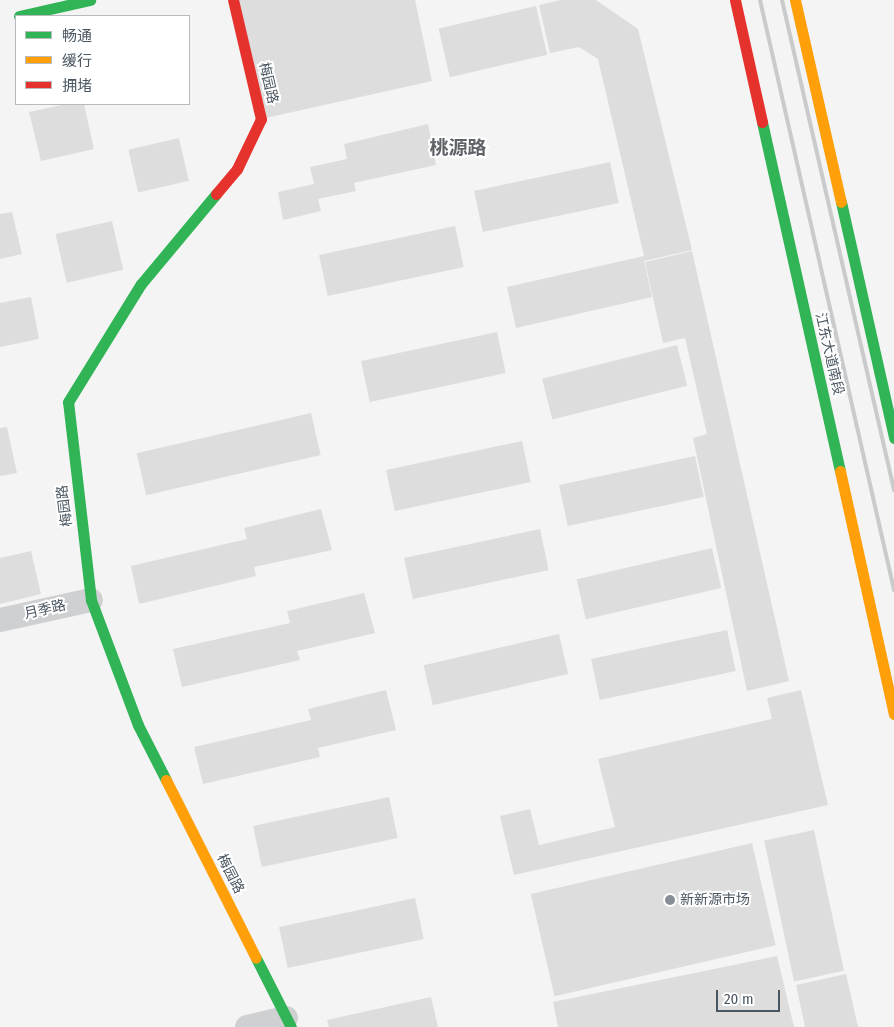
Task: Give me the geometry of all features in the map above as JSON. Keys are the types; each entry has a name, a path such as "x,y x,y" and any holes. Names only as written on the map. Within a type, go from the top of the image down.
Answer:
{"street":[{"path":"24,15 90,0"},
{"name":"梅园路","path":"233,0 261,119 237,169 140,284 68,402 91,600 138,725 288,1023"},
{"name":"江东大道南段","path":"735,0 894,714"},
{"path":"795,0 894,438"},
{"name":"月季路","path":"0,620 91,600"},
{"path":"246,1027 288,1023"}],"building":[{"path":"233,0 415,0 432,81 261,119"},
{"path":"561,0 596,0 638,29 692,250 644,261 652,297 516,328 507,287 644,256 598,59 579,47 550,53 539,5"},
{"path":"536,6 547,55 450,77 439,28"},
{"path":"61,105 84,105 94,149 41,161 29,112"},
{"path":"428,124 436,165 354,183 356,191 318,199 321,211 283,220 278,192 314,184 310,167 347,159 344,144"},
{"path":"179,138 189,181 138,193 128,150"},
{"path":"610,162 619,203 483,232 474,191"},
{"path":"12,212 22,254 0,259 0,214"},
{"path":"112,221 123,270 67,283 55,234"},
{"path":"455,226 464,267 328,296 319,255"},
{"path":"692,251 789,681 747,691 693,438 707,434 685,338 663,343 645,262"},
{"path":"31,297 39,339 0,347 0,303"},
{"path":"497,332 506,373 370,402 361,361"},
{"path":"677,345 687,386 552,419 542,379"},
{"path":"311,413 321,455 146,495 137,453"},
{"path":"7,427 17,473 0,476 0,428"},
{"path":"522,441 531,482 395,511 386,470"},
{"path":"695,456 704,497 568,526 559,485"},
{"path":"321,509 332,550 254,567 256,576 139,604 131,566 247,539 244,528"},
{"path":"540,529 549,570 413,599 404,558"},
{"path":"712,548 721,588 586,619 577,579"},
{"path":"31,551 41,594 0,604 0,558"},
{"path":"364,593 375,633 297,651 300,660 182,687 173,649 290,623 287,611"},
{"path":"727,630 736,671 600,700 591,659"},
{"path":"559,634 568,674 433,705 424,665"},
{"path":"386,690 396,730 318,748 320,757 203,784 194,747 311,720 308,709"},
{"path":"801,690 828,805 514,875 500,816 530,809 539,845 615,827 598,759 772,719 767,698"},
{"path":"389,797 398,838 262,867 253,826"},
{"path":"814,830 844,971 794,981 764,841"},
{"path":"752,843 776,945 554,996 531,894"},
{"path":"415,898 424,939 288,968 279,927"},
{"path":"777,956 794,1027 558,1027 553,1002"},
{"path":"846,974 858,1027 805,1027 796,985"},
{"path":"431,997 438,1027 329,1027 327,1020"}],"railway":[{"path":"760,0 894,590"},
{"path":"782,0 894,490"}],"traffic: fast":[{"path":"23,15 90,0"},
{"path":"762,122 840,471"},
{"path":"166,780 138,725 91,600 68,402 141,284 216,194"},
{"path":"841,202 894,438"},
{"path":"256,958 291,1027"}],"traffic: slow":[{"path":"795,0 841,202"},
{"path":"840,471 894,714"},
{"path":"166,780 256,958"}],"traffic: jam":[{"path":"216,194 237,169 261,119 233,0"},
{"path":"735,0 762,122"}],"place":[{"name":"新新源市场","path":"670,900"}],"district":[{"name":"桃源路","path":"458,148"}]}
